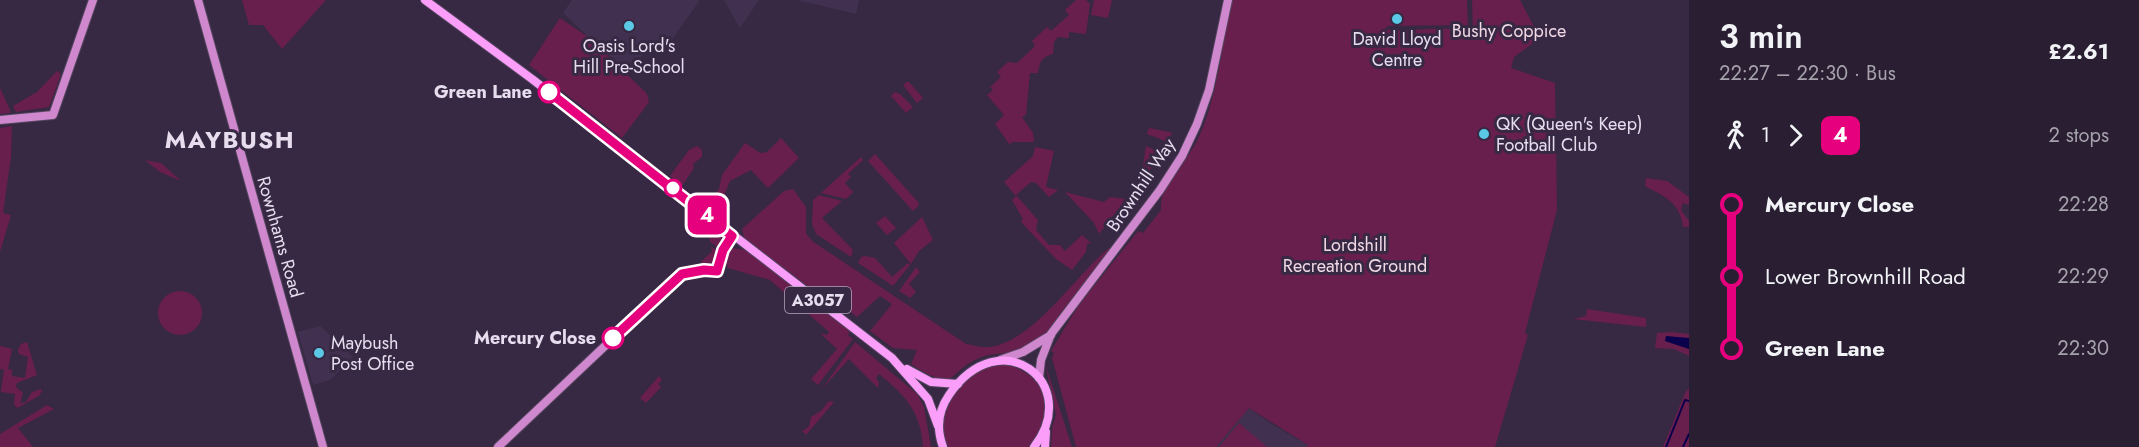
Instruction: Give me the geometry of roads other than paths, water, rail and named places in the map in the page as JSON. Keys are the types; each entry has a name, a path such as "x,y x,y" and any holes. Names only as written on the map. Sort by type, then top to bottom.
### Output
{"main road":[{"name":"A3057","path":"425,0 532,78 901,366 931,382 958,384"},
{"path":"943,447 938,426 943,406 971,369 996,361 1022,364 1039,378 1048,398 1050,411 1045,447"},
{"name":"A3057","path":"901,366 928,399 938,426"},
{"path":"1034,447 1047,429"}],"street":[{"path":"0,120 53,115 93,0"},
{"name":"Rownhams Road","path":"198,0 322,447"},
{"name":"Brownhill Way","path":"1039,378 1041,360 1051,334 1160,190 1182,156 1209,90 1227,0"},
{"path":"498,447 677,278 692,271 717,271 723,250 732,236"},
{"name":"Brownhill Way","path":"996,361 1023,352 1051,334"}],"waterway":[{"path":"1666,447 1685,400 1689,401"},
{"path":"1683,447 1689,434"}],"place":[{"name":"David Lloyd Centre","path":"1397,19"},
{"name":"Oasis Lord's Hill Pre-School","path":"629,26"},
{"name":"Green Lane","path":"549,92"},
{"name":"QK (Queen's Keep) Football Club","path":"1484,134"},
{"name":"Mercury Close","path":"613,338"},
{"name":"Maybush Post Office","path":"319,353"}],"district":[{"name":"MAYBUSH","path":"230,139"}],"park label":[{"name":"Bushy Coppice","path":"1509,31"},
{"name":"Lordshill Recreation Ground","path":"1355,255"}]}
